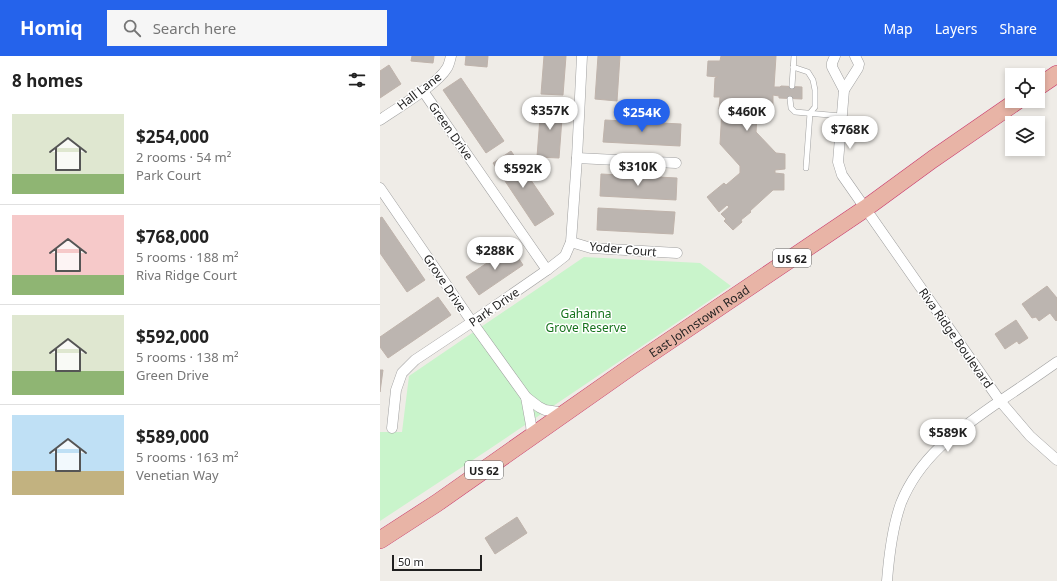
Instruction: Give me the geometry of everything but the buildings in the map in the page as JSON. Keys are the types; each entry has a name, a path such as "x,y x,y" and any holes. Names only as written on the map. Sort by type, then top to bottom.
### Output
{"highway":[{"path":"1045,82 1057,74"},
{"name":"East Johnstown Road","path":"380,540 437,503 638,362 866,208 1007,108"}],"street":[{"name":"Hall Lane","path":"380,120 441,76 448,68 451,56"},
{"name":"Park Drive","path":"392,428 396,390 402,373 415,360 547,270 565,256 570,242 577,158 582,56"},
{"path":"835,56 832,63 832,68 844,90 858,68 858,59 856,56"},
{"name":"Riva Ridge Boulevard","path":"844,90 838,162 842,175 1000,401 1030,436 1057,460"},
{"name":"Green Drive","path":"422,91 547,270"},
{"path":"577,158 676,163"},
{"name":"Grove Drive","path":"382,194 526,397 545,410 566,413"},
{"name":"Yoder Court","path":"570,242 591,248 677,253"},
{"path":"887,581 892,536 901,503 917,473 934,451 959,429 1057,362"},
{"name":"Grove Drive","path":"526,397 532,436"}],"lane":[{"path":"792,86 794,56"},
{"path":"793,67 808,72 813,80 816,90 815,107 810,113 806,168"},
{"path":"790,99 791,108 795,112 841,116"}],"green space":[{"name":"Gahanna Grove Reserve","path":"584,257 700,263 731,286 380,521 380,432 402,432 409,376"}]}
